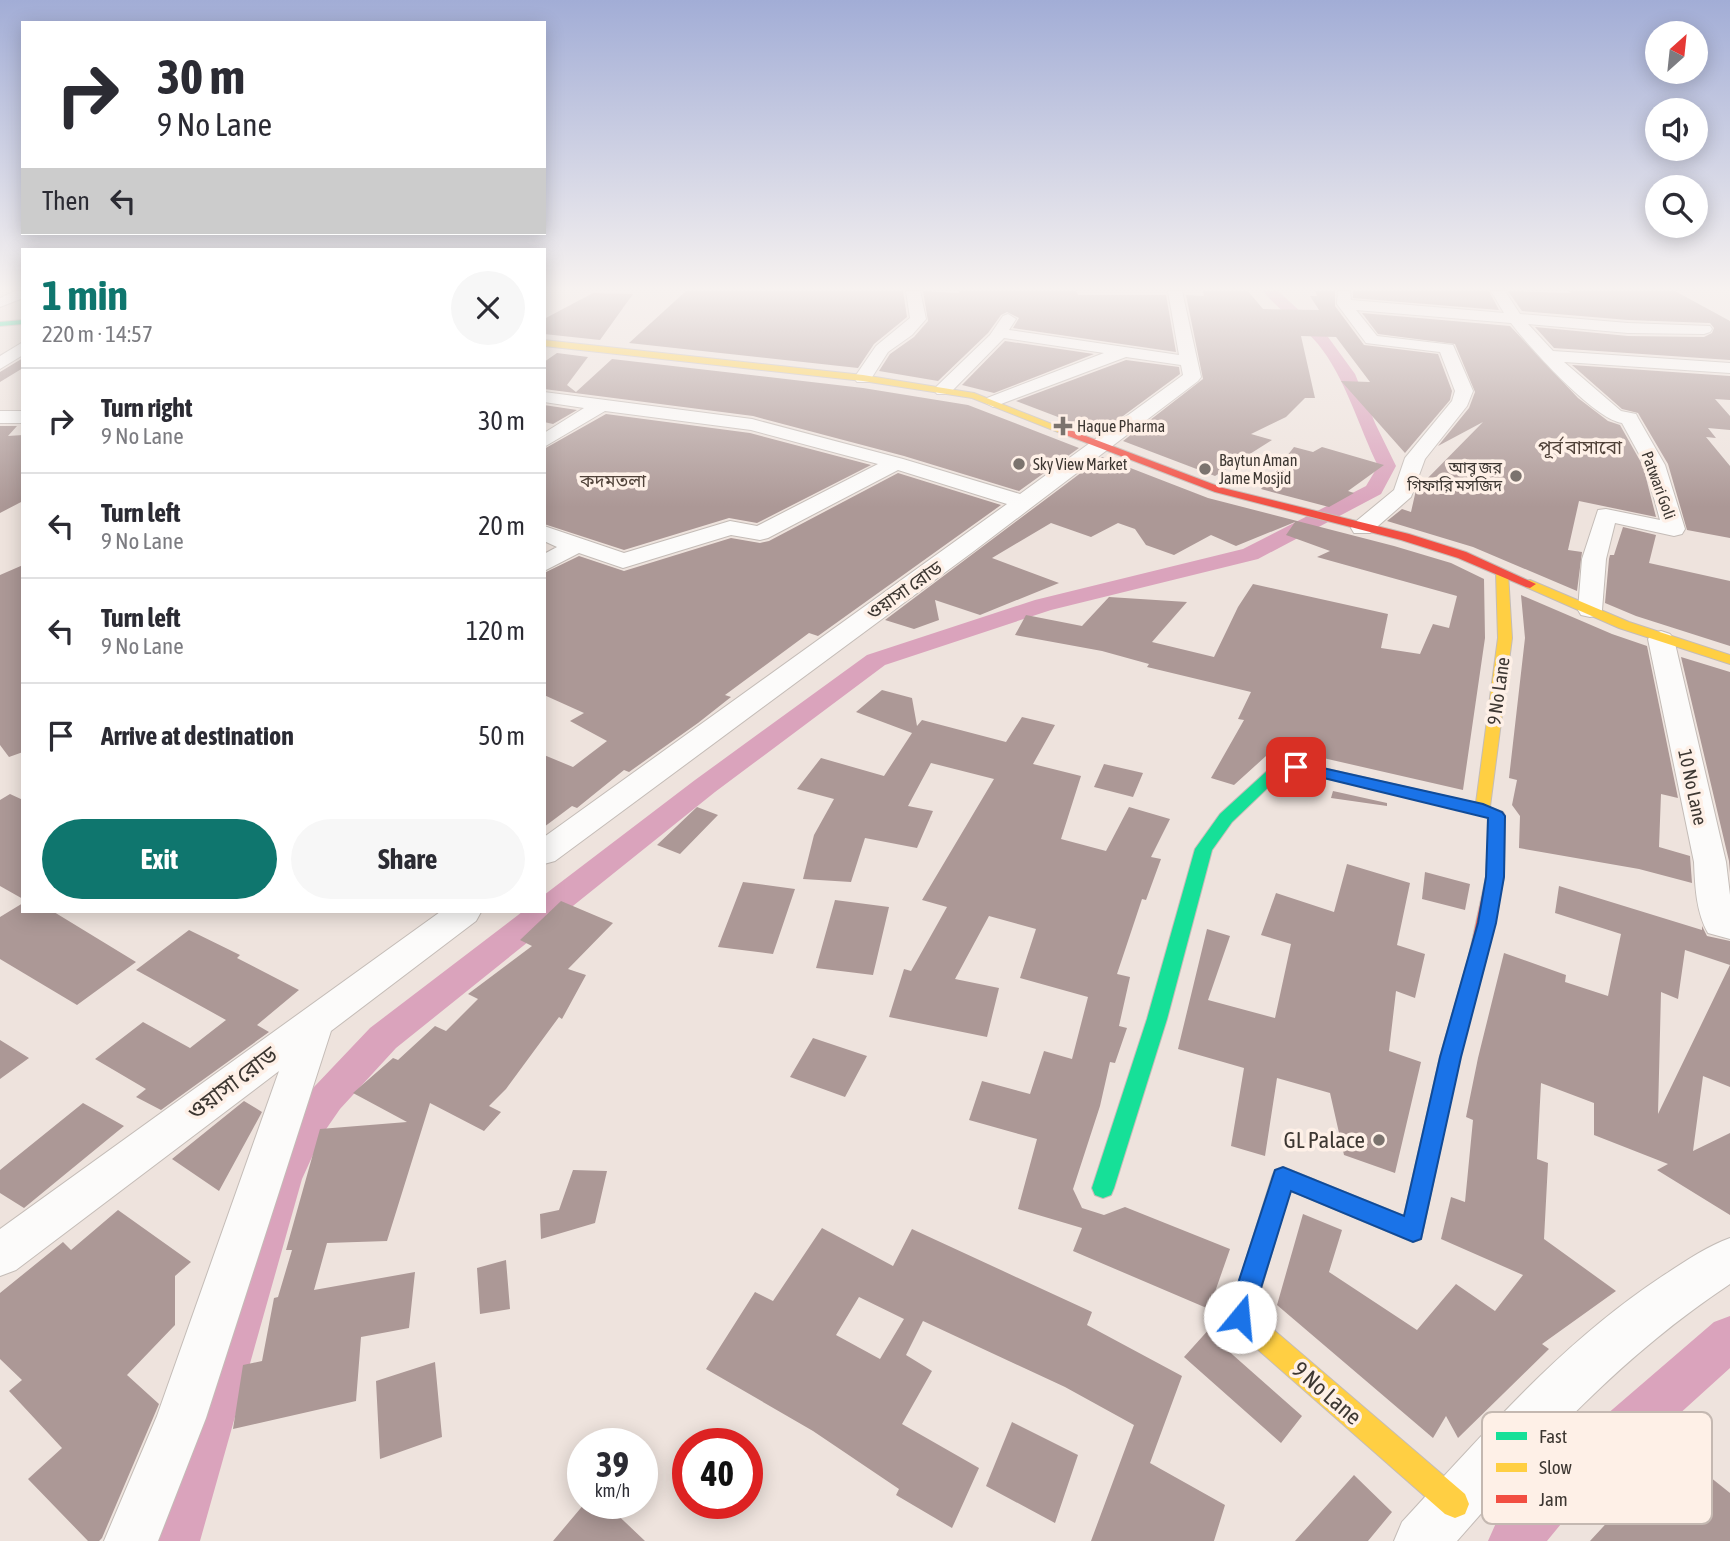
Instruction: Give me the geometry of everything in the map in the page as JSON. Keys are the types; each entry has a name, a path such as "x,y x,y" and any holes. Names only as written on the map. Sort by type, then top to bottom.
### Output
{"street":[{"path":"722,363 863,378 943,390 993,402 1193,481 1427,543 1661,639 1730,660"},
{"path":"863,378 873,363"},
{"path":"943,390 969,363"},
{"path":"993,402 1095,363"},
{"name":"ওয়াসা রোড","path":"546,852 1192,377 1189,363"},
{"path":"1363,528 1404,493 1415,458 1461,402 1464,391 1453,363"},
{"name":"Patwari Goli","path":"1557,363 1615,416 1629,418 1655,465 1675,529 1605,515 1594,559 1590,610"},
{"path":"1646,363 1730,369"},
{"path":"546,397 752,425 896,463 1024,502"},
{"path":"546,440 603,404"},
{"path":"0,417 21,417"},
{"path":"546,534 623,561 730,528 760,533 896,463"},
{"path":"546,563 575,546"},
{"name":"9 No Lane","path":"1455,1504 1240,1317 1283,1177 1413,1231 1450,1057 1487,923 1495,877 1496,816 1483,810 1505,638 1502,573"},
{"name":"10 No Lane","path":"1661,639 1710,862 1717,913 1720,924 1730,927"},
{"path":"1103,1188 1157,1019 1204,849 1212,834 1229,815 1273,774 1281,769 1296,767 1483,810"},
{"name":"ওয়াসা রোড","path":"0,1255 463,913"},
{"path":"131,1541 181,1418 315,1021"},
{"path":"1541,1412 1602,1351 1671,1296 1730,1259"},
{"path":"1421,1541 1482,1473"}],"building":[{"path":"15,363 21,363 21,369 0,382 0,372"},
{"path":"546,363 584,363 567,385 576,392 608,363 646,363 863,388 968,405 1079,448 1019,491 904,456 753,416 546,389"},
{"path":"811,363 861,363 858,368"},
{"path":"884,363 957,363 938,381 879,371"},
{"path":"984,363 1071,363 994,393 962,385"},
{"path":"1118,363 1179,367 1180,374 1100,433 1016,401"},
{"path":"1200,363 1307,363 1315,398 1305,398 1286,417 1251,434 1272,440 1215,476 1123,441 1203,379"},
{"path":"1356,363 1441,363 1452,391 1450,400 1405,453 1341,381 1370,382"},
{"path":"1463,363 1545,363 1578,398 1608,421 1620,425 1643,466 1656,517 1579,501 1568,550 1582,552 1577,591 1473,547 1387,521 1402,509 1411,512 1416,490 1483,422 1438,446 1469,408 1475,392"},
{"path":"1572,365 1730,376 1730,400 1715,399 1730,416 1730,430 1708,428 1716,438 1706,437 1730,466 1730,538 1687,530 1668,464 1638,413 1622,409"},
{"path":"546,405 577,410 553,424 546,422"},
{"path":"606,414 750,433 871,465 757,523 729,518 624,550 546,525 546,448"},
{"path":"0,426 17,426 8,436 21,435 21,502 0,513"},
{"path":"1294,447 1313,452 1322,447 1384,465 1348,491 1354,493 1329,507 1261,489"},
{"path":"1102,457 1208,498 1394,546 1451,563 1484,579 1485,638 1463,790 1297,752 1266,756 1234,785 1211,778 1244,720 1238,719 1251,692 1147,667 1149,664 1102,651 1015,635 1026,615 1082,626 1109,597 1187,602 1152,642 1214,657 1238,607 1253,584 1388,614 1381,648 1420,654 1433,624 1449,628 1457,596 1317,557 1330,551 1286,535 1295,522 1236,546 1211,535 1174,555 1146,545 1135,529 1118,523 1091,537 1051,523 992,558 1059,583 980,615 935,600 939,620 914,629 885,620"},
{"path":"898,473 1001,505 818,636 809,633 725,695 731,697 698,723 629,772 624,770 577,808 572,806 546,826 546,756 573,767 607,741 570,721 584,713 546,696 546,572 579,556 624,571 731,538 760,543 769,541"},
{"path":"1623,527 1656,535 1649,563 1730,581 1730,646 1636,616 1605,603 1609,559 1610,555 1614,555"},
{"path":"21,566 21,753 9,757 0,745 0,575"},
{"path":"1521,595 1647,646 1678,798 1661,794 1659,847 1690,856 1692,883 1639,869 1519,848 1520,816 1512,805 1517,780 1509,778 1525,638"},
{"path":"1681,657 1730,672 1730,873 1729,861"},
{"path":"882,690 912,698 917,726 922,720 1006,742 1022,717 1055,725 1033,764 1081,776 1061,839 1106,851 1129,807 1170,819 1151,857 1161,859 1146,900 1142,899 1117,974 1130,977 1119,1026 1127,1028 1115,1063 1110,1062 1100,1106 1073,1189 1082,1208 1104,1215 1125,1207 1230,1249 1209,1309 1073,1251 1082,1228 1018,1209 1037,1139 969,1120 982,1081 1030,1094 1044,1051 1072,1059 1088,997 1020,978 1036,929 989,916 955,979 999,988 987,1037 889,1017 904,969 911,971 947,907 922,900 994,779 931,763 908,806 933,811 917,848 865,838 851,882 803,879 814,835 834,799 797,789 821,758 884,776 912,733 856,712"},
{"path":"1104,764 1143,773 1133,797 1094,787"},
{"path":"1333,791 1387,803 1387,806 1331,798"},
{"path":"10,794 21,799 21,898 0,886 0,800"},
{"path":"697,807 718,815 680,854 657,845"},
{"path":"1347,864 1410,883 1397,945 1425,954 1415,998 1396,991 1389,1051 1421,1062 1395,1173 1344,1155 1330,1093 1277,1078 1265,1156 1231,1146 1244,1068 1178,1049 1207,929 1230,936 1208,1000 1275,1018 1291,944 1261,935 1276,893 1334,912"},
{"path":"1425,872 1470,884 1465,910 1422,899"},
{"path":"743,882 795,889 773,954 718,947"},
{"path":"1559,886 1702,930 1702,926 1707,936 1730,941 1730,965 1730,1087 1703,1076 1693,1151 1730,1133 1730,1215 1657,1170 1668,1164 1594,1135 1594,1103 1541,1083 1537,1159 1548,1163 1544,1239 1616,1291 1542,1344 1549,1349 1458,1438 1446,1416 1433,1438 1277,1305 1303,1214 1342,1230 1329,1272 1417,1330 1456,1284 1495,1311 1523,1275 1441,1239 1451,1197 1465,1202 1473,1120 1466,1117 1504,953 1566,975 1565,982 1608,996 1621,934 1555,913","holes":["1685,950 1730,965 1658,1114 1661,992 1678,999"]},
{"path":"835,900 889,907 873,975 816,968"},
{"path":"561,901 613,923 568,969 586,975 562,1019 559,1017 506,1089 489,1106 501,1112 484,1131 430,1103 387,1241 327,1243 314,1290 415,1272 409,1328 361,1337 356,1401 233,1429 243,1365 262,1361 274,1298 278,1297 292,1250 286,1250 320,1129 407,1122 353,1093 393,1058 398,1060 435,1026 446,1031 478,999 468,994 532,946 520,940"},
{"path":"21,904 21,913 56,913 136,962 77,1005 0,959 0,917"},
{"path":"189,930 240,955 237,958 299,990 257,1025 269,1032 161,1110 136,1097 146,1089 95,1059 143,1022 190,1048 226,1020 136,970"},
{"path":"813,1038 867,1056 845,1097 790,1077"},
{"path":"0,1040 29,1058 0,1079"},
{"path":"244,1101 262,1112 219,1191 172,1159"},
{"path":"83,1103 124,1126 24,1208 0,1193 0,1170"},
{"path":"573,1170 607,1171 595,1223 541,1239 540,1214 559,1210"},
{"path":"118,1210 191,1262 175,1276 175,1325 127,1375 159,1404 102,1538 99,1541 88,1541 28,1479 62,1448 9,1391 22,1380 0,1359 0,1293 63,1242 71,1250"},
{"path":"822,1228 893,1266 912,1229 1092,1312 1087,1325 1182,1376 1150,1463 1225,1505 1214,1541 1091,1541 1134,1425 1065,1387 923,1321 906,1355 932,1371 902,1424 979,1468 952,1528 896,1495 899,1489 813,1431 706,1369 755,1292 773,1301","holes":["859,1297 904,1319 880,1359 836,1335"]},
{"path":"506,1260 510,1309 480,1314 477,1268"},
{"path":"1211,1327 1216,1340 1302,1416 1281,1443 1184,1357"},
{"path":"435,1362 442,1437 380,1459 376,1381"},
{"path":"1012,1422 1078,1455 1055,1523 986,1486"},
{"path":"1354,1475 1392,1512 1368,1541 1295,1541"},
{"path":"1712,1479 1730,1493 1730,1541 1590,1541 1606,1524 1712,1524"},
{"path":"572,1519 622,1519 645,1541 553,1541"}],"waterway":[{"path":"546,910 705,786 876,660 1043,605 1250,554 1374,490 1387,466 1366,423 1347,374 1339,363"},
{"path":"174,1541 282,1179 307,1125 327,1098 383,1038 543,913"},
{"path":"1646,1412 1730,1338"},
{"path":"1514,1541 1528,1524"}],"traffic: fast":[{"path":"1103,1188 1157,1019 1204,849 1226,818 1273,774 1288,768 1314,771"},
{"path":"1307,1187 1413,1231 1450,1057 1478,956"}],"traffic: slow":[{"path":"725,363 863,378 974,396 1062,430"},
{"path":"1314,771 1483,810 1505,638 1502,573"},
{"path":"1530,584 1624,625 1730,660"},
{"path":"1307,1187 1283,1177 1240,1317 1455,1504"}],"traffic: jam":[{"path":"1062,430 1219,490 1405,537 1462,555 1530,584"},
{"path":"1478,956 1495,877 1497,816 1483,810"}],"place":[{"name":"Haque Pharma","path":"1063,426"},
{"name":"Sky View Market","path":"1019,464"},
{"name":"Baytun Aman Jame Mosjid","path":"1205,469"},
{"name":"আবু জর গিফারি মসজিদ","path":"1516,476"},
{"name":"GL Palace","path":"1379,1140"}],"district":[{"name":"পূর্ব বাসাবো","path":"1580,447"},
{"name":"কদমতলা","path":"613,481"}],"route":[{"path":"1240,1317 1283,1177 1413,1231 1450,1057 1487,923 1495,877 1496,816 1483,810 1296,767"}]}
